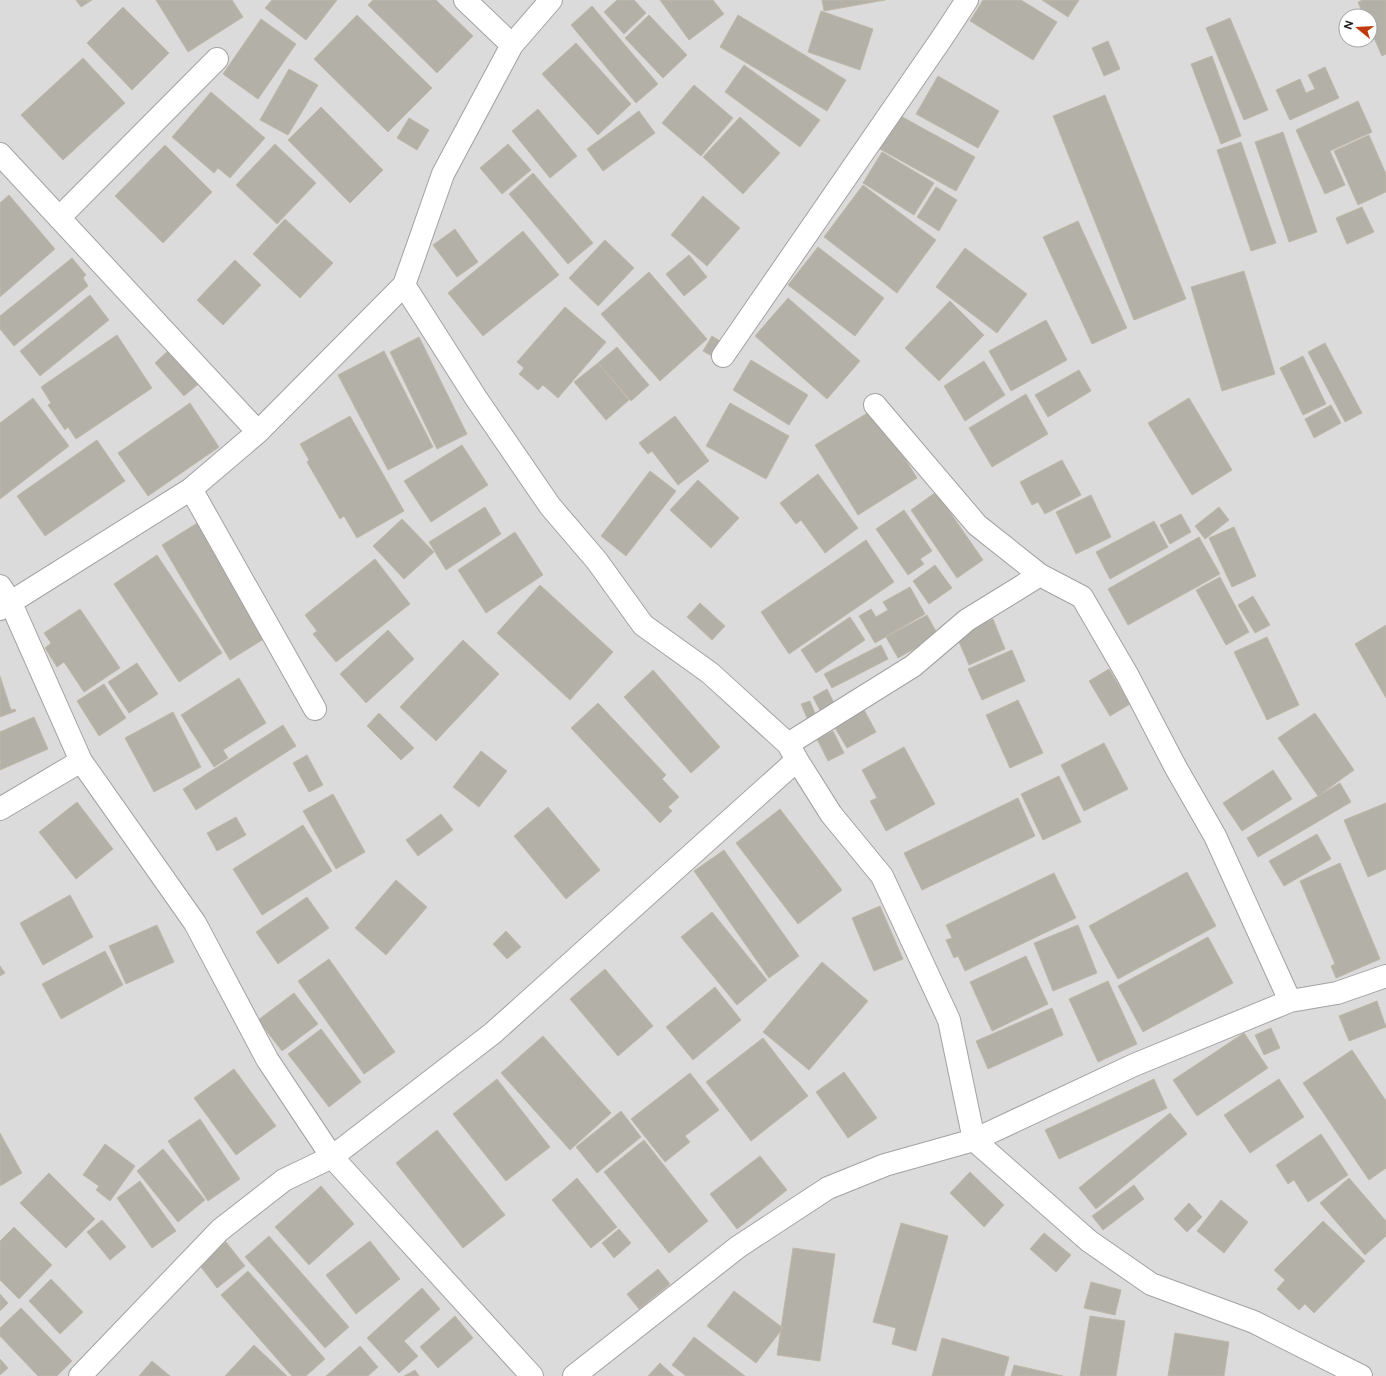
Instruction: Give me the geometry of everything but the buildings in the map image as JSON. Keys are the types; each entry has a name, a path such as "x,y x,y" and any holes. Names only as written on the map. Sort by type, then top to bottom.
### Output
{"street":[{"path":"465,0 512,45"},
{"path":"532,1376 332,1157 267,1059 194,923 81,761 3,599 191,489 258,432 404,285 443,174 512,45 551,0"},
{"path":"723,356 967,0"},
{"path":"59,218 217,59"},
{"path":"0,154 258,432"},
{"path":"404,285 476,398 550,506 597,561 642,625 710,673 792,752 831,814 882,876 949,1020 974,1140 1089,1241 1151,1284 1254,1322 1361,1376"},
{"path":"875,405 977,525 1040,575 1082,597 1128,676 1176,768 1215,836 1290,1001"},
{"path":"191,489 315,708"},
{"path":"80,1376 220,1230 284,1180 332,1157 493,1033 792,752 913,666 967,620 1040,575"},
{"path":"0,809 81,761"},
{"path":"574,1376 738,1246 828,1188 885,1165 974,1140 1134,1065 1290,1001 1337,993 1386,976"}],"shaded area":[{"path":"0,0 1386,0 1386,1376 0,1376"}]}
